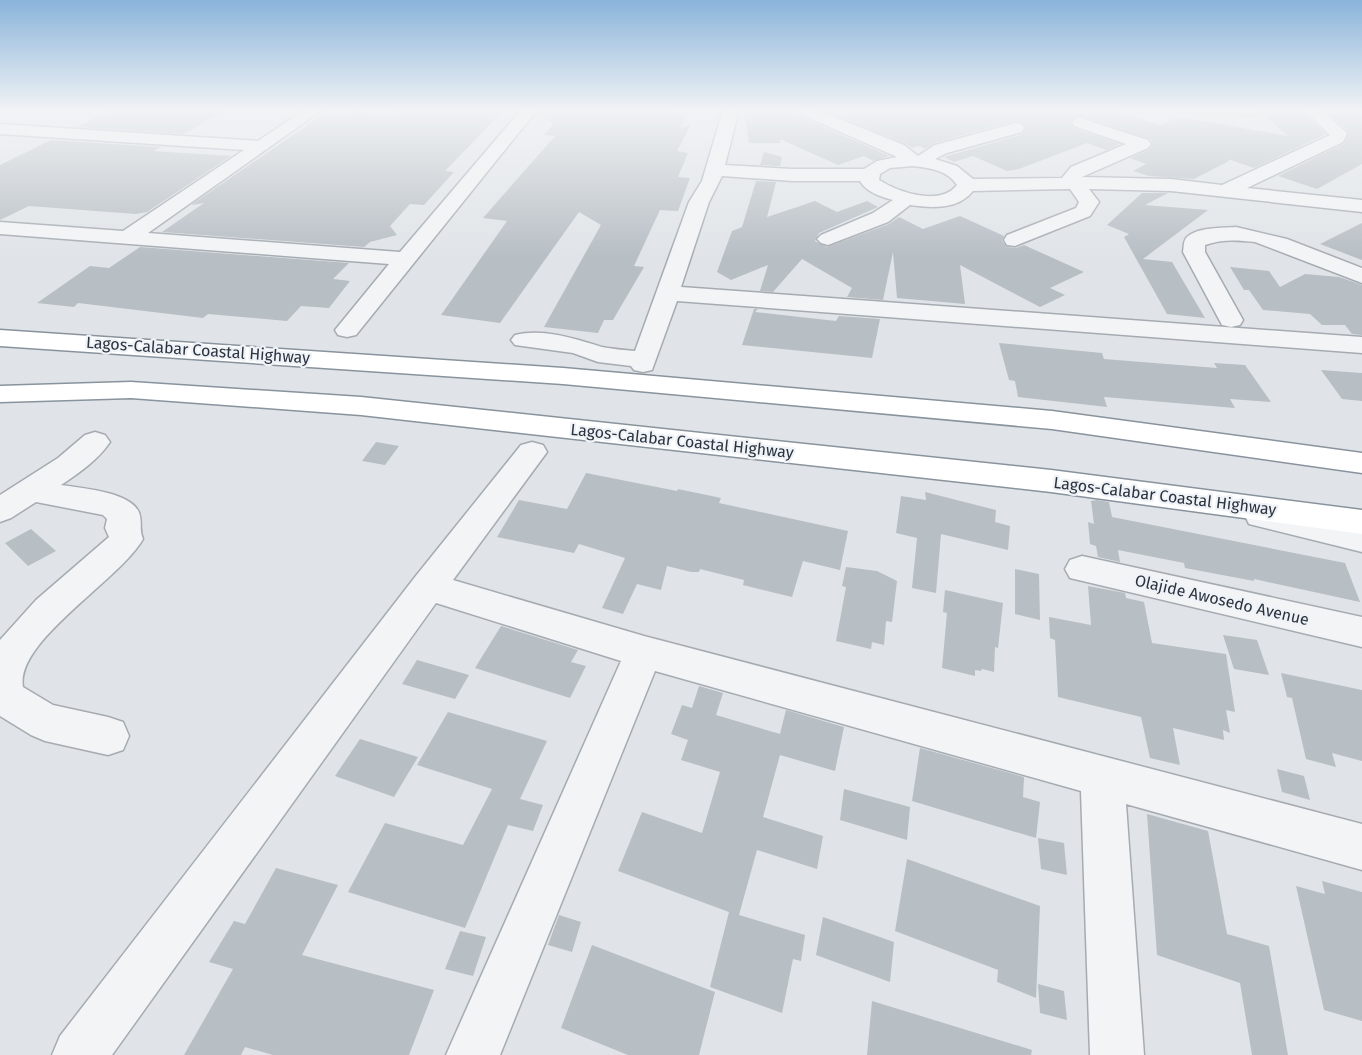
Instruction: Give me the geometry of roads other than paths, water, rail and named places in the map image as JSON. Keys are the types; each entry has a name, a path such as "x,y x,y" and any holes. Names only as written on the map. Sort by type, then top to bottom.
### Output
{"highway":[{"name":"Lagos-Calabar Coastal Highway","path":"0,338 563,376 1052,420 1362,463"},
{"name":"Lagos-Calabar Coastal Highway","path":"0,394 131,390 361,406 1051,481 1362,522"}],"street":[{"path":"127,238 242,159"},
{"path":"347,330 488,159"},
{"path":"524,340 578,346 598,354 643,362 699,202 711,181 717,159"},
{"path":"913,159 917,162"},
{"path":"917,162 921,159"},
{"path":"1015,240 1083,212 1089,202 1071,178 1078,171 1106,159"},
{"path":"1227,190 1292,159"},
{"path":"917,162 957,172 964,178 967,185 964,192 956,197 939,200 904,199 878,189 870,182 869,175 873,169 882,165 917,162"},
{"path":"714,170 803,175 869,175"},
{"path":"967,185 1133,183 1227,190 1362,206"},
{"path":"828,239 887,214 904,199"},
{"path":"0,228 406,259"},
{"path":"1231,320 1194,252 1195,241 1202,237 1230,234 1266,238 1362,276"},
{"path":"666,293 1362,345"},
{"path":"0,510 33,490 95,442"},
{"path":"79,1055 428,587 532,452"},
{"path":"33,490 113,506 124,516 122,528 126,539 116,552 21,639 9,657 2,677 4,697 45,722 108,736"},
{"path":"1201,501 1362,540"},
{"name":"Olajide Awosedo Avenue","path":"1082,569 1362,632"},
{"path":"428,587 644,652 1362,847"},
{"path":"473,1055 644,652"},
{"path":"1102,777 1117,1055"}]}
